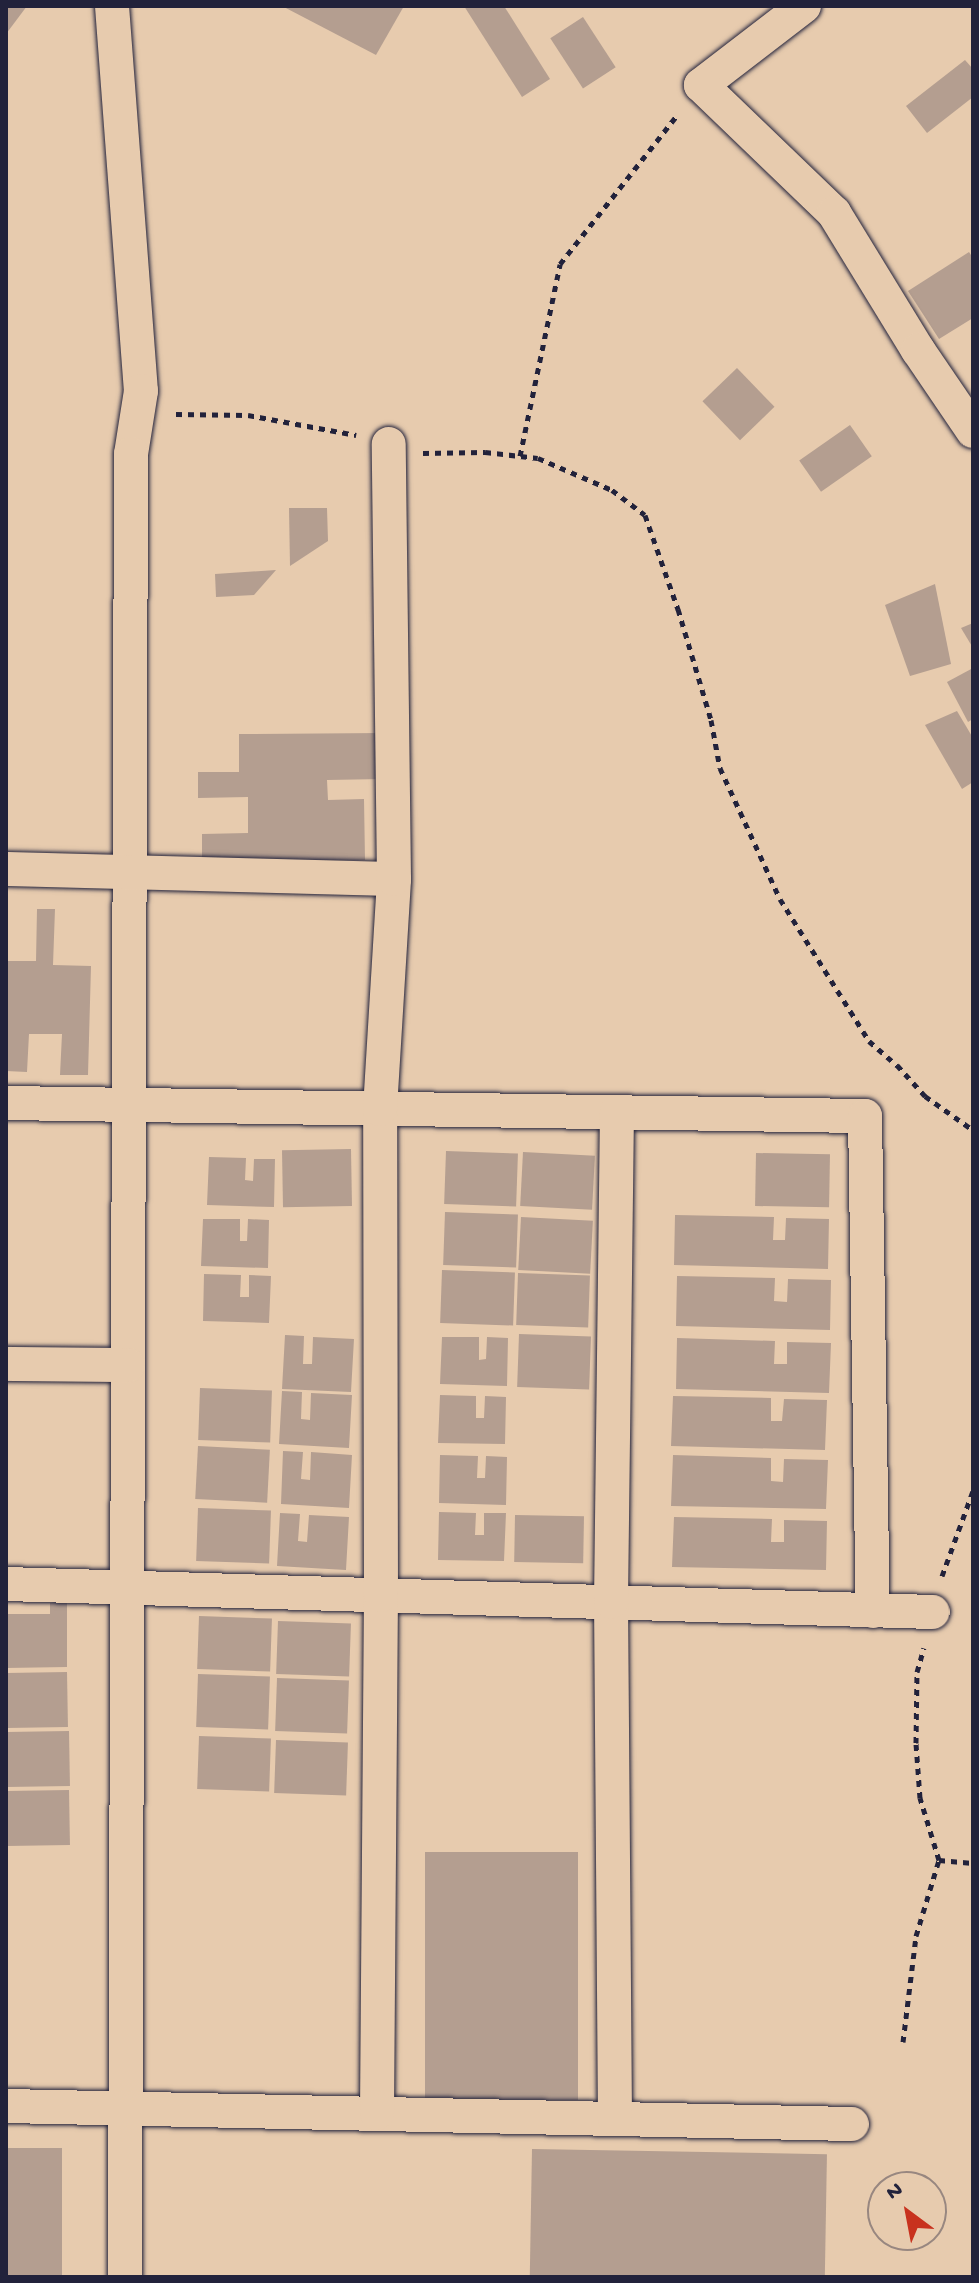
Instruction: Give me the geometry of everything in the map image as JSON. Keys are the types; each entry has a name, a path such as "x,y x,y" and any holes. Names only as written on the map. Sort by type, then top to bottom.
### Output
{"street":[{"path":"112,6 141,391 131,454 125,2277"},
{"path":"804,6 701,85 834,213 918,350 973,431"},
{"path":"377,2113 381,1595 380,1109 394,879 389,444"},
{"path":"6,869 394,879"},
{"path":"6,1103 865,1116 873,1611"},
{"path":"615,2119 611,1602 617,1112"},
{"path":"6,1364 128,1365"},
{"path":"6,1584 933,1612"},
{"path":"6,2106 852,2124"}],"path":[{"path":"520,456 560,264 701,85"},
{"path":"141,391 176,415 248,415 389,444 418,453 485,452 538,458 612,490 645,515 678,609 711,720 720,768 780,899 869,1041 897,1065 925,1096 973,1130"},
{"path":"903,2042 916,1936 939,1860 920,1798 916,1743 917,1672 944,1569 973,1491"},
{"path":"939,1860 973,1863"}],"building":[{"path":"6,6 27,6 6,34"},
{"path":"282,6 404,6 376,55"},
{"path":"464,6 504,6 550,79 522,97"},
{"path":"583,17 616,67 583,89 550,38"},
{"path":"965,60 973,69 973,97 927,133 906,106"},
{"path":"969,252 973,258 973,318 939,339 908,291"},
{"path":"737,368 775,407 740,440 702,401"},
{"path":"850,425 872,456 821,492 799,461"},
{"path":"289,508 327,508 328,541 290,566"},
{"path":"276,570 254,595 216,597 215,574"},
{"path":"935,584 951,664 910,676 885,605"},
{"path":"973,623 973,648 961,628"},
{"path":"973,668 973,719 968,722 947,682"},
{"path":"957,711 973,738 973,782 962,789 925,725"},
{"path":"383,733 383,779 327,780 328,800 364,799 365,860 202,862 202,834 248,833 248,797 198,798 198,772 239,772 239,734"},
{"path":"37,909 55,909 53,965 91,966 88,1075 60,1075 62,1034 29,1034 27,1072 6,1071 6,961 36,961"},
{"path":"351,1149 352,1206 283,1207 282,1150"},
{"path":"446,1151 518,1154 516,1206 444,1204"},
{"path":"523,1152 595,1156 592,1210 520,1206"},
{"path":"756,1153 830,1154 829,1207 755,1206"},
{"path":"209,1157 246,1158 245,1180 253,1181 254,1159 275,1159 274,1207 207,1205"},
{"path":"445,1212 518,1215 516,1268 443,1265"},
{"path":"675,1215 774,1217 773,1240 785,1240 786,1218 829,1219 828,1269 674,1265"},
{"path":"521,1217 593,1221 590,1274 518,1270"},
{"path":"203,1219 240,1219 240,1241 247,1241 248,1219 269,1220 268,1268 201,1266"},
{"path":"442,1270 515,1273 513,1326 440,1323"},
{"path":"518,1273 590,1276 588,1327 516,1325"},
{"path":"204,1274 241,1275 240,1297 249,1297 249,1275 271,1276 269,1323 203,1321"},
{"path":"677,1276 775,1278 774,1301 787,1302 788,1279 831,1280 830,1330 676,1326"},
{"path":"519,1334 591,1337 589,1389 517,1387"},
{"path":"285,1335 304,1336 303,1364 312,1364 313,1337 354,1339 351,1392 282,1389"},
{"path":"442,1337 479,1337 479,1360 486,1359 487,1337 508,1338 507,1386 440,1384"},
{"path":"677,1338 775,1341 774,1364 787,1364 787,1342 831,1343 829,1393 676,1389"},
{"path":"200,1388 272,1391 270,1442 198,1440"},
{"path":"282,1391 302,1392 301,1419 310,1420 311,1393 352,1395 349,1448 279,1444"},
{"path":"440,1395 476,1396 476,1418 484,1418 485,1396 506,1397 505,1444 438,1443"},
{"path":"673,1396 771,1398 771,1421 782,1421 784,1399 827,1400 825,1450 671,1446"},
{"path":"198,1446 270,1450 267,1503 195,1499"},
{"path":"283,1451 303,1452 301,1479 310,1480 311,1452 352,1455 349,1508 281,1504"},
{"path":"440,1455 478,1456 477,1478 485,1478 486,1456 507,1457 506,1505 439,1503"},
{"path":"673,1455 771,1458 771,1481 783,1482 784,1459 828,1460 826,1509 671,1506"},
{"path":"198,1508 271,1511 269,1564 196,1561"},
{"path":"439,1512 476,1513 475,1535 484,1535 484,1513 506,1513 504,1561 438,1560"},
{"path":"280,1513 300,1514 298,1541 307,1542 309,1515 349,1517 346,1570 277,1566"},
{"path":"515,1515 584,1516 583,1563 514,1562"},
{"path":"674,1517 772,1519 771,1542 784,1542 784,1520 827,1521 826,1570 672,1567"},
{"path":"67,1602 67,1667 6,1668 6,1614 50,1614 50,1603"},
{"path":"199,1616 272,1619 270,1672 197,1669"},
{"path":"278,1621 351,1624 349,1677 276,1674"},
{"path":"67,1672 68,1727 7,1728 6,1673"},
{"path":"198,1674 270,1677 268,1729 196,1727"},
{"path":"277,1678 349,1681 347,1733 275,1731"},
{"path":"69,1731 70,1786 7,1787 6,1732"},
{"path":"199,1736 271,1739 269,1791 197,1789"},
{"path":"276,1740 348,1743 346,1795 274,1793"},
{"path":"69,1790 70,1845 7,1846 6,1791"},
{"path":"425,1852 578,1852 578,2100 425,2100"},
{"path":"6,2148 62,2148 62,2277 6,2277"},
{"path":"532,2149 827,2154 825,2277 530,2277"}]}
